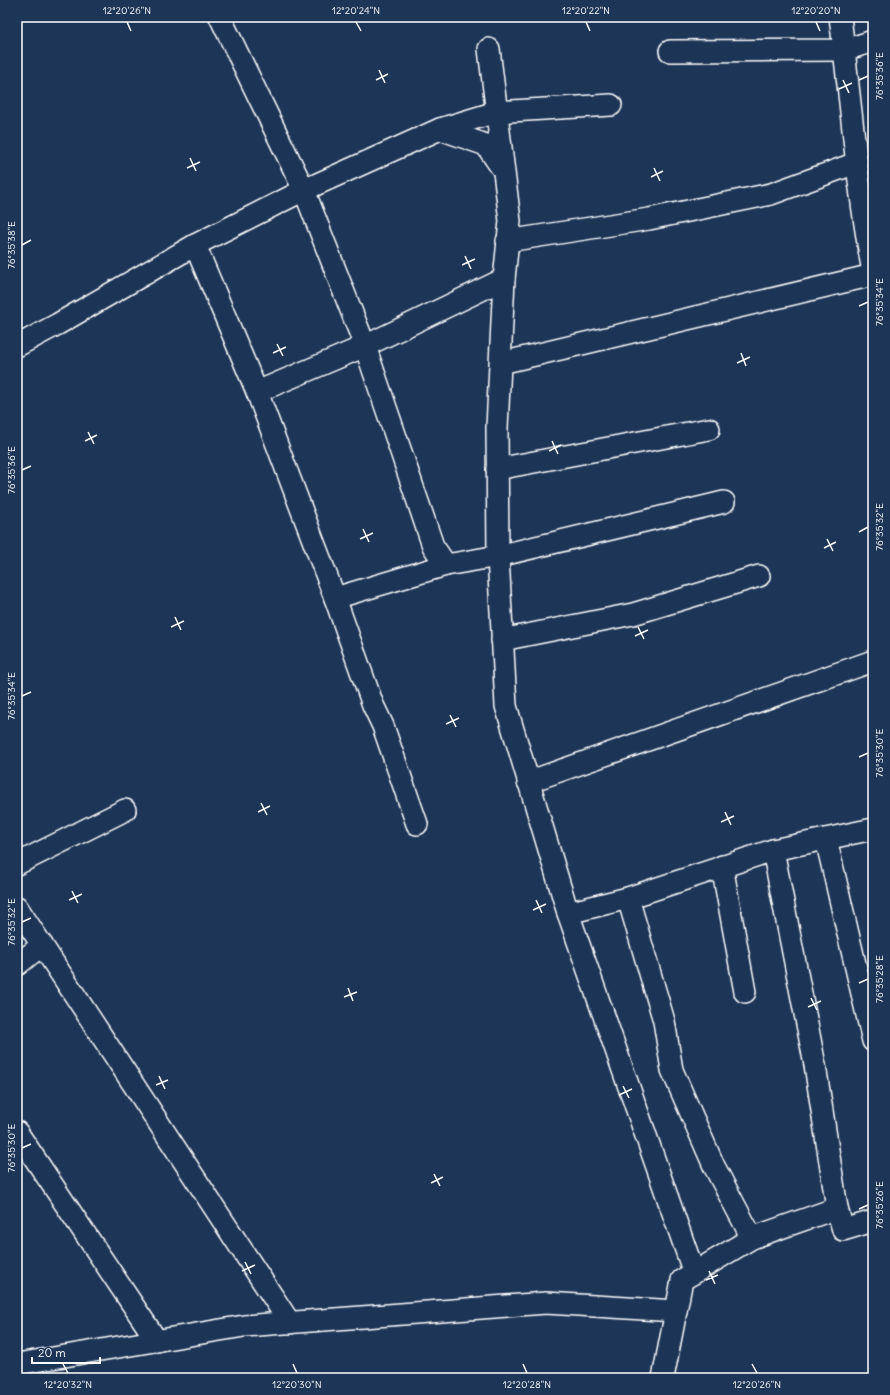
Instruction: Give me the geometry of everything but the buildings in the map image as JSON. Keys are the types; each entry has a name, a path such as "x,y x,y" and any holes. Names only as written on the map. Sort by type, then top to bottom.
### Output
{"street":[{"path":"220,17 304,190 365,346 433,546 446,565"},
{"path":"501,363 873,273 869,223 856,163 845,50 840,17"},
{"path":"670,51 845,50 873,41"},
{"path":"489,49 510,221 504,279 501,363 496,428 498,556 506,706 568,913 694,1273"},
{"path":"17,346 195,245 304,190 440,129 496,112 611,104"},
{"path":"440,129 486,145 504,171"},
{"path":"507,241 649,219 772,194 856,163"},
{"path":"195,245 257,392 335,598 373,705 383,726 417,824"},
{"path":"257,392 365,346 504,279"},
{"path":"497,469 709,429"},
{"path":"335,598 446,565 498,556 724,502"},
{"path":"502,640 633,614 759,576"},
{"path":"528,782 873,661"},
{"path":"17,864 125,810"},
{"path":"568,913 628,898 773,850 873,829"},
{"path":"826,839 873,1041"},
{"path":"773,850 815,1065 837,1208 843,1230 873,1221"},
{"path":"722,866 745,992"},
{"path":"628,898 664,1021 672,1070 714,1166 752,1238"},
{"path":"17,907 290,1323"},
{"path":"17,965 42,945"},
{"path":"17,1132 157,1341"},
{"path":"664,1378 682,1280 752,1238 837,1208"},
{"path":"20,1369 157,1341 244,1326 546,1303 676,1311"}]}
